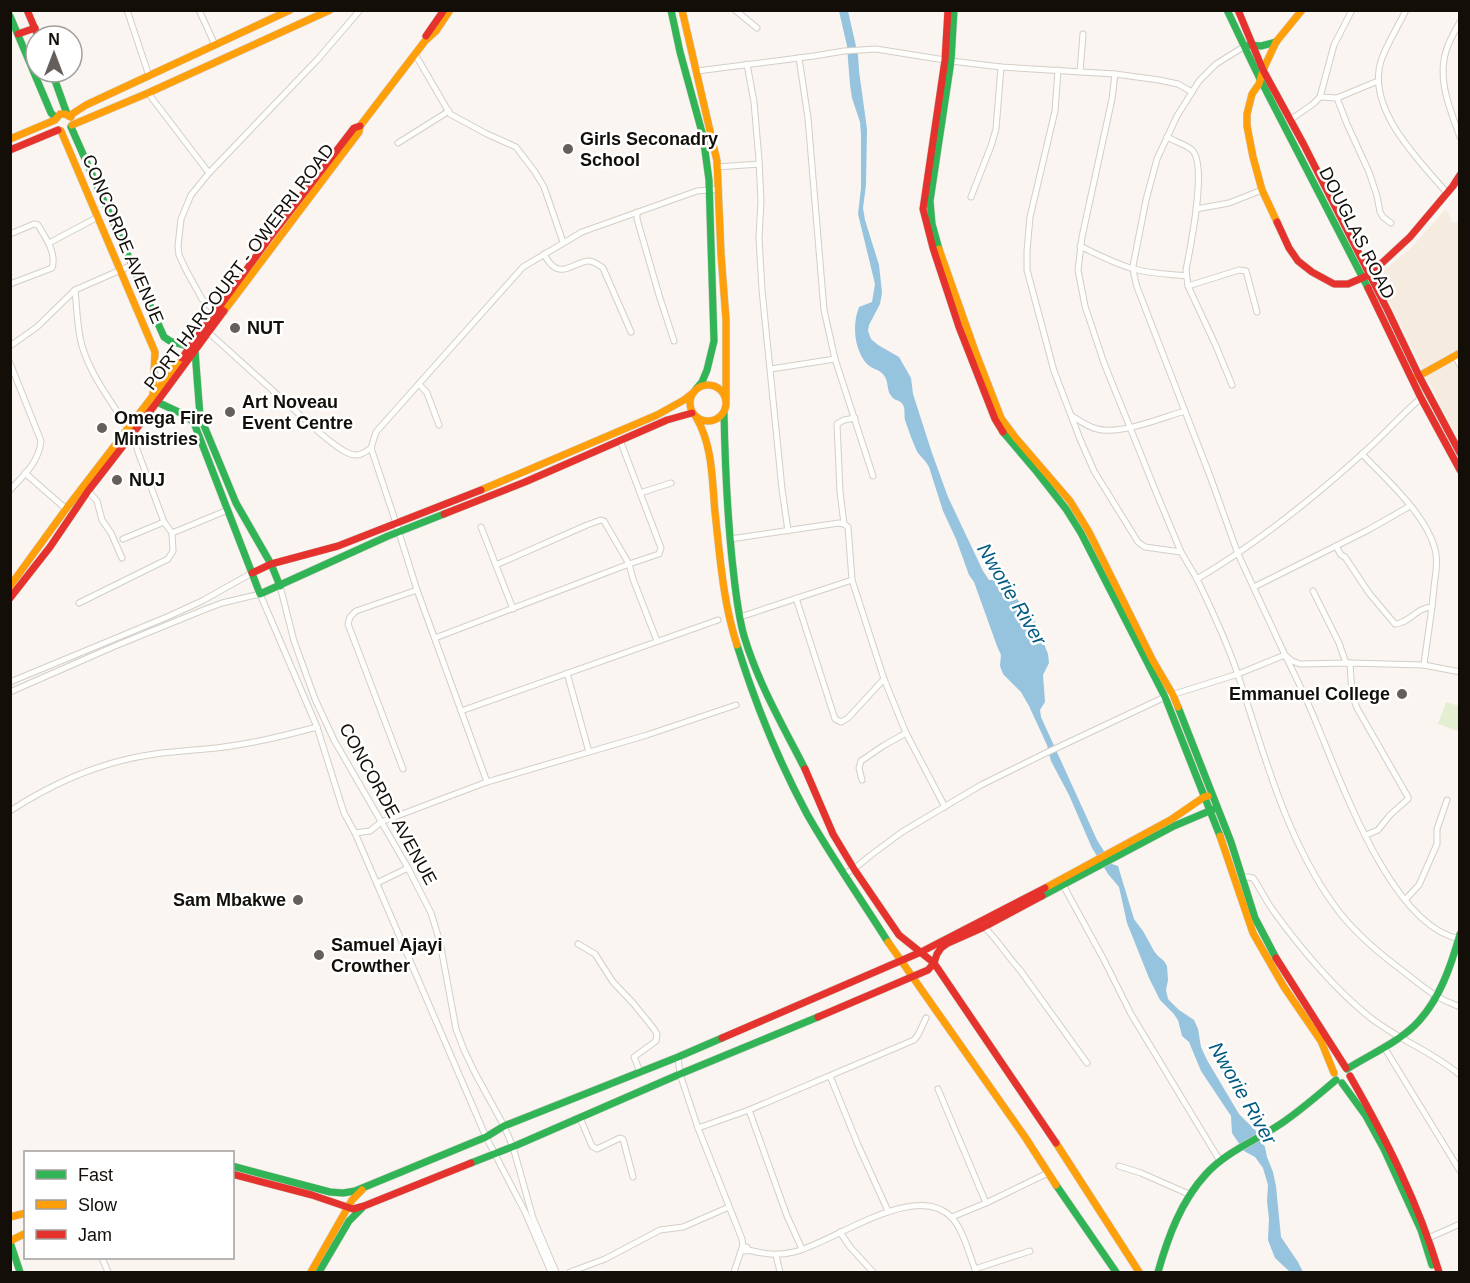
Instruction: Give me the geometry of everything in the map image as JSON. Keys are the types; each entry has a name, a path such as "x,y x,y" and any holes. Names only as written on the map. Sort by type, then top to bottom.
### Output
{"main road":[{"path":"27,10 32,24"},
{"path":"10,139 62,114 68,115 290,10"},
{"path":"10,150 60,130 67,131 72,126 330,10"},
{"path":"425,40 444,10"},
{"path":"425,40 436,31 450,10"},
{"path":"252,573 271,564 338,546 500,482 657,415 684,400 702,382 714,341 710,189 703,136 671,10"},
{"path":"682,10 717,167 726,328 727,403 724,413 724,470 736,595 744,635 758,676 802,761 833,834 854,869 899,935 934,963 1071,1165 1139,1272"},
{"path":"948,10 948,60 923,209 933,248 959,327 995,419 1004,434 1056,495 1081,533 1165,697 1208,796"},
{"path":"954,10 930,207 932,224 945,267 975,351 1001,418 1070,501 1089,532 1153,661 1173,695 1213,809 1231,842 1248,920 1259,945 1321,1041 1338,1079 1375,1132 1427,1239 1434,1272"},
{"name":"DOUGLAS ROAD","path":"1227,10 1249,45 1260,79 1366,276 1415,378 1420,398 1460,470"},
{"path":"1238,10 1249,45 1290,120 1366,276"},
{"path":"1302,10 1276,42 1259,84 1252,94 1247,114 1253,157 1262,190 1289,248 1298,261 1334,284 1348,284 1366,276 1410,237 1460,175"},
{"path":"10,16 55,119 55,126 60,130"},
{"path":"18,34 24,32"},
{"name":"PORT HARCOURT - OWERRI ROAD","path":"10,598 66,509 155,399 346,143 359,132 360,126 425,40"},
{"path":"1249,45 1261,46 1276,42"},
{"path":"56,84 72,126"},
{"name":"CONCORDE AVENUE","path":"72,126 164,337 192,349 200,416 236,503 271,564 280,586"},
{"name":"CONCORDE AVENUE","path":"60,130 155,354 155,399 185,415 194,423 260,594"},
{"name":"PORT HARCOURT - OWERRI ROAD","path":"192,349 208,332 218,314"},
{"path":"1457,355 1415,378 1460,453"},
{"path":"726,398 716,386 706,385 694,391 689,403 708,441 726,605 738,652 751,691 789,780 844,874 892,948 1116,1272"},
{"path":"694,415 700,420 711,422 724,413"},
{"path":"260,594 399,532 525,482 667,420 694,415"},
{"name":"PORT HARCOURT - OWERRI ROAD","path":"10,586 21,578 50,547 130,431"},
{"path":"1109,857 1208,796"},
{"path":"311,1272 356,1195 378,1181 921,952 1098,862 1213,809"},
{"path":"234,1175 312,1195 353,1209 364,1206 513,1147 928,970 941,948 1063,885 1098,862"},
{"path":"1239,879 1278,964 1348,1071 1389,1146 1439,1272"},
{"path":"1348,1071 1400,1037 1423,1017 1436,996 1459,937"},
{"path":"1158,1272 1165,1246 1175,1223 1191,1195 1207,1174 1220,1161 1284,1121 1338,1079 1340,1067 1348,1071"},
{"path":"1338,1079 1348,1080 1348,1071"},
{"path":"234,1167 330,1192 343,1194 367,1187"},
{"path":"319,1272 349,1221 364,1206"},
{"path":"20,1272 10,1242 24,1234"}],"street":[{"path":"127,10 149,76"},
{"path":"199,10 215,45"},
{"path":"218,314 202,299 179,255 181,219 191,195 209,173 318,59 360,10"},
{"path":"735,10 757,28"},
{"path":"1290,120 1320,97 1334,45 1352,10"},
{"path":"1406,10 1381,61 1378,81 1382,103 1389,119 1447,193"},
{"path":"1460,22 1447,48 1443,64 1446,100 1460,137"},
{"path":"1080,72 1083,34"},
{"path":"1249,45 1216,64 1199,81 1167,137 1157,159 1146,200 1133,269 1137,287 1238,554 1366,835 1383,869 1405,900 1432,928 1444,935 1459,937"},
{"path":"697,71 861,49 1001,66 1115,74 1168,81 1192,92"},
{"path":"415,54 450,114 516,147 544,188 563,242"},
{"path":"799,58 808,118 824,310 835,359 873,476"},
{"path":"747,64 754,102 759,164 761,270 788,531"},
{"path":"971,197 996,129 1001,66"},
{"path":"1058,70 1055,111 1030,218 1027,270 1054,371 1094,471 1138,542 1145,547 1181,552"},
{"path":"1115,74 1112,99 1080,246 1078,270 1084,306 1104,363 1181,552 1220,627 1288,822 1324,891 1346,920 1383,956 1436,996 1460,1007"},
{"path":"1320,97 1337,98 1378,81"},
{"path":"148,93 209,173"},
{"path":"1337,98 1369,172 1380,212 1383,218 1390,223"},
{"path":"398,143 448,111"},
{"path":"1167,137 1193,150 1198,161 1198,192 1186,276 1188,286 1232,385"},
{"path":"717,167 759,164"},
{"path":"487,782 417,590 371,448 376,432 523,267 582,232 697,191 719,189"},
{"path":"1196,209 1229,203 1262,190"},
{"path":"637,212 637,219 674,341"},
{"path":"49,243 98,217"},
{"path":"10,234 34,224 38,225 49,243 54,260 52,268 12,283"},
{"path":"1080,246 1133,269 1186,276"},
{"path":"544,254 557,268 570,267 587,261 603,268 631,332"},
{"path":"10,346 37,327 75,290 132,265"},
{"path":"1188,286 1239,270 1246,271 1257,312"},
{"path":"75,290 81,344 85,356 130,431 164,522 172,533 173,551 168,559 80,603"},
{"path":"208,332 338,447 357,455 371,448"},
{"path":"1457,355 1460,365"},
{"path":"771,369 835,359"},
{"path":"10,363 40,441 40,451 36,460 10,490"},
{"path":"419,384 427,393 439,425"},
{"path":"1197,579 1238,554 1286,519 1362,454 1420,398"},
{"path":"1072,416 1089,426 1110,432 1185,411"},
{"path":"844,524 837,424 855,418"},
{"path":"435,638 659,554 662,548 620,440"},
{"path":"1362,454 1410,506 1427,530 1436,553 1437,563 1424,665"},
{"path":"25,473 66,509"},
{"path":"640,493 671,483"},
{"path":"88,491 97,501 102,520 111,533 122,558"},
{"path":"1254,587 1368,530 1410,506"},
{"path":"172,533 228,510"},
{"path":"496,565 601,520 605,522 629,564 657,641"},
{"path":"123,539 164,522"},
{"path":"730,539 839,523 848,527 852,580 884,679 906,734 945,807"},
{"path":"481,527 513,609"},
{"path":"1336,546 1369,593 1395,624 1401,624 1420,609 1432,608"},
{"path":"10,682 167,617 202,601 252,573"},
{"path":"740,617 852,580"},
{"name":"CONCORDE AVENUE","path":"280,586 294,641 315,699 334,740 408,868 436,925 456,1029 464,1050 513,1147 533,1218 556,1272"},
{"path":"403,769 348,624 350,617 356,611 417,590"},
{"path":"1313,591 1348,663 1355,703 1408,794 1408,799 1390,815 1381,827 1366,835"},
{"path":"10,692 206,609 260,594"},
{"name":"CONCORDE AVENUE","path":"260,594 317,727 344,813 356,833 486,1137 525,1212 550,1272"},
{"path":"796,598 835,719 841,722 848,718 884,679"},
{"path":"461,711 718,620"},
{"path":"844,874 854,869 902,832 981,785 1165,697 1238,674 1285,655"},
{"path":"1285,655 1300,664 1424,665 1460,672"},
{"path":"567,673 589,752"},
{"path":"356,833 370,831 381,822 487,782 647,735 736,705"},
{"path":"10,811 63,782 117,762 152,754 254,743 317,727"},
{"path":"862,780 859,768 861,761 906,734"},
{"path":"1405,900 1419,885 1437,844 1437,829 1447,800"},
{"path":"377,883 408,868"},
{"path":"1239,879 1253,878 1272,908 1302,947 1332,981 1369,1017 1460,1075"},
{"path":"1063,885 1131,1014 1220,1161"},
{"path":"984,927 996,938 1087,1063"},
{"path":"578,944 595,954 613,982 657,1034 654,1044 634,1057 640,1072"},
{"path":"698,1128 749,1110 914,1040 926,1018"},
{"path":"1384,1047 1460,1171"},
{"path":"678,1056 680,1074 698,1128 745,1249 734,1272"},
{"path":"830,1076 888,1211"},
{"path":"938,1089 986,1203"},
{"path":"749,1110 787,1216 802,1249"},
{"path":"580,1118 594,1148 597,1149 622,1139 633,1177"},
{"path":"1119,1166 1191,1195"},
{"path":"952,1217 1048,1173"},
{"path":"745,1249 776,1255 802,1249 888,1211 924,1206 936,1208 952,1217 958,1226 976,1271 1030,1251"},
{"path":"570,1272 605,1259 660,1230 683,1227 729,1207"},
{"path":"1427,1239 1460,1224"},
{"path":"840,1232 850,1247 873,1272"},
{"path":"776,1255 780,1272"}],"shaded area":[{"path":"1446,209 1453,223 1459,221 1459,442 1376,276 1408,251"}],"green space":[{"path":"1446,702 1459,706 1458,731 1438,724"}],"water":[{"name":"Nworie River","path":"839,11 848,11 858,55 867,129 866,185 863,208 879,265 882,293 880,304 868,331 871,339 878,345 899,357 911,378 913,394 948,497 983,571 989,580 1006,577 1017,599 1031,614 1048,654 1049,663 1043,675 1045,702 1040,710 1041,717 1097,840 1112,864 1118,866 1134,919 1154,951 1167,966 1168,999 1194,1020 1207,1060 1239,1114 1256,1131 1265,1147 1276,1186 1281,1237 1303,1272 1290,1272 1275,1258 1268,1240 1268,1185 1263,1168 1255,1157 1244,1151 1232,1133 1231,1116 1201,1071 1189,1042 1182,1036 1178,1020 1160,1000 1149,978 1127,923 1119,887 1092,848 1051,761 1047,745 1029,706 1021,692 1003,674 1000,666 1001,655 974,582 943,511 929,467 913,443 905,421 903,405 891,396 883,374 867,364 859,351 855,321 859,307 872,302 875,284 858,214 861,188 860,122 852,98 847,46"}],"traffic: fast":[{"path":"671,10 703,136 709,180 714,341 707,370 696,389"},
{"path":"939,249 932,224 930,201 951,61 954,10"},
{"path":"1227,10 1368,288"},
{"path":"10,16 51,113 56,118"},
{"path":"1249,45 1261,46 1276,42"},
{"path":"56,84 67,114"},
{"path":"71,127 164,337 190,347"},
{"path":"195,351 200,416 236,503 271,564 280,586"},
{"path":"157,402 185,415 194,423 260,594 388,536 444,514"},
{"path":"724,413 730,541 736,598 742,627 764,687 805,769"},
{"path":"1003,432 1066,509 1081,533 1165,697 1220,836"},
{"path":"737,645 768,731 796,794 826,847 888,942"},
{"path":"1178,707 1231,842 1255,918 1276,958"},
{"path":"1042,896 1174,826 1214,809"},
{"path":"1347,1069 1399,1038 1423,1016 1443,983 1460,934"},
{"path":"471,1163 818,1017"},
{"path":"234,1167 330,1192 355,1191 486,1137 504,1126 722,1038"},
{"path":"1158,1272 1176,1220 1189,1196 1206,1174 1233,1152 1289,1118 1336,1080"},
{"path":"1342,1083 1366,1116 1384,1149 1421,1230 1432,1265"},
{"path":"1056,1185 1116,1272"},
{"path":"319,1272 349,1221 362,1208"},
{"path":"10,1242 20,1272"}],"traffic: slow":[{"path":"69,116 86,105 290,10"},
{"path":"72,125 330,10"},
{"path":"224,311 359,132 360,126 425,41 436,31 450,10"},
{"path":"682,10 717,161 726,320 726,398"},
{"path":"1277,222 1262,190 1253,157 1247,114 1252,94 1259,84 1276,42 1302,10"},
{"path":"10,139 55,120 60,114 71,117"},
{"path":"61,131 155,352 153,396"},
{"path":"939,249 1001,418 1070,501 1089,532 1178,707"},
{"path":"1417,377 1460,353"},
{"path":"10,586 182,358"},
{"path":"708,385 721,390 726,403 721,416 708,421 695,416 690,403 695,390 708,385"},
{"path":"481,490 657,415 693,393"},
{"path":"696,417 709,451 723,579 728,612 737,645"},
{"path":"1045,888 1172,819 1208,796"},
{"path":"1220,836 1253,933 1284,987 1321,1041 1334,1073"},
{"path":"888,942 1056,1185"},
{"path":"1056,1143 1139,1272"},
{"path":"311,1272 352,1200 362,1190"},
{"path":"10,1217 24,1214"},
{"path":"10,1241 24,1234"}],"traffic: jam":[{"path":"27,10 33,24"},
{"path":"426,36 444,10"},
{"path":"948,10 945,60 923,209 933,248 959,327 995,419 1003,432"},
{"path":"1238,10 1263,70 1304,145 1460,453"},
{"path":"18,34 24,32"},
{"path":"182,358 271,236 354,128 360,126"},
{"path":"10,150 58,130"},
{"path":"1277,222 1298,261 1334,284 1348,284 1369,275 1410,237 1460,175"},
{"path":"1368,288 1421,398 1460,470"},
{"path":"10,598 224,311"},
{"path":"444,514 525,482 667,420 692,413"},
{"path":"252,573 271,564 338,546 481,490"},
{"path":"805,769 833,834 854,869 899,935 934,963 1056,1143"},
{"path":"722,1038 921,952 1045,888"},
{"path":"818,1017 928,970 941,948 948,943 1042,896"},
{"path":"1276,958 1346,1068"},
{"path":"1350,1076 1400,1171 1431,1246 1439,1272"},
{"path":"234,1175 312,1195 353,1209 471,1163"}],"place":[{"name":"Girls Seconadry School","path":"568,149"},
{"name":"NUT","path":"235,328"},
{"name":"Art Noveau Event Centre","path":"230,412"},
{"name":"Omega Fire Ministries","path":"102,428"},
{"name":"NUJ","path":"117,480"},
{"name":"Emmanuel College","path":"1402,694"},
{"name":"Sam Mbakwe","path":"298,900"},
{"name":"Samuel Ajayi Crowther","path":"319,955"}]}
